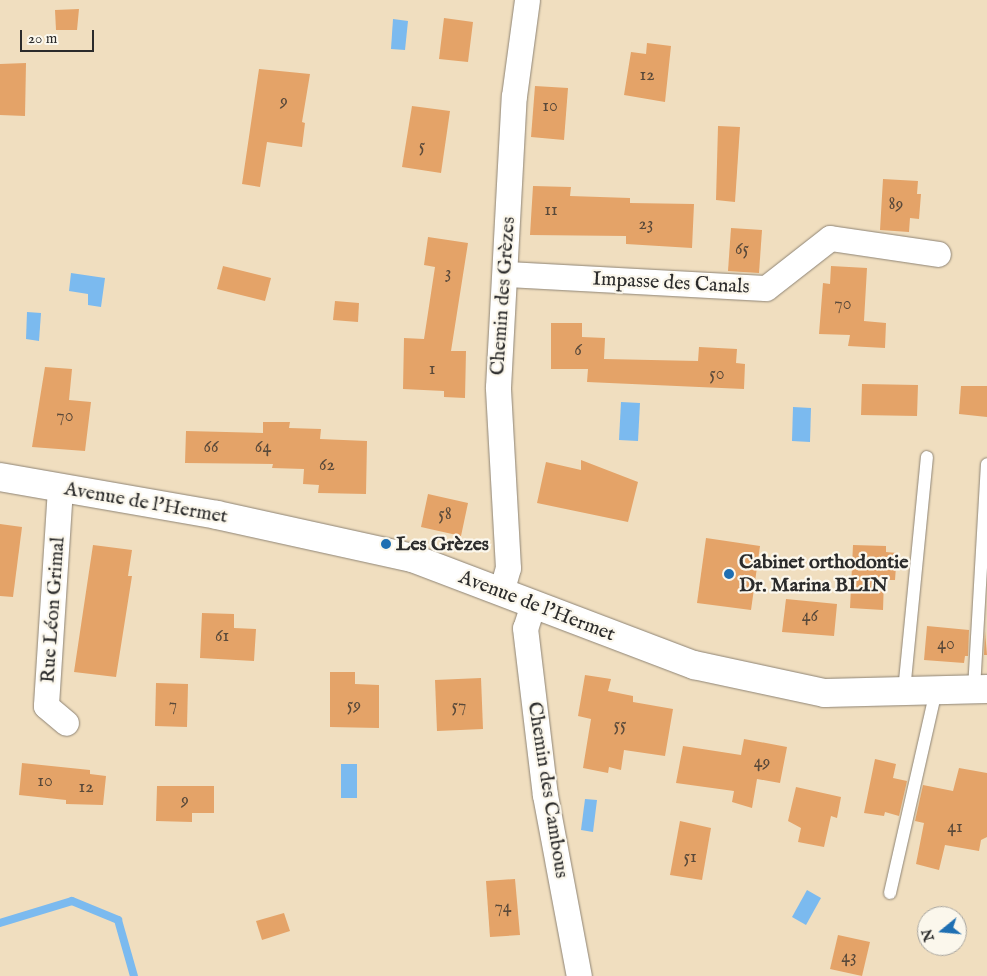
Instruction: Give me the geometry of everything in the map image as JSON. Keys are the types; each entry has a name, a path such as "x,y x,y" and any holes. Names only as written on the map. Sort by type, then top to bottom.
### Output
{"street":[{"name":"Chemin des Grèzes","path":"501,592 508,568 498,387 506,274 514,96 527,0"},
{"name":"Impasse des Canals","path":"506,274 766,288 830,238 938,254"},
{"name":"Avenue de l'Hermet","path":"0,478 217,515 412,558 694,665 825,693 980,689"},
{"name":"Rue Léon Grimal","path":"60,488 46,706 66,723"},
{"name":"Chemin des Cambous","path":"533,604 526,628 545,795 579,976"}],"lane":[{"path":"904,691 927,457"},
{"path":"980,689 987,464"},
{"path":"890,893 936,690"}],"water":[{"path":"393,19 408,21 405,50 391,49"},
{"path":"71,273 105,278 101,307 88,305 88,294 69,291"},
{"path":"27,312 41,313 39,341 26,339"},
{"path":"621,402 640,403 638,441 619,440"},
{"path":"793,407 811,408 810,442 792,441"},
{"path":"341,764 357,764 357,798 341,798"},
{"path":"585,799 597,800 593,832 581,830"},
{"path":"807,890 821,898 806,925 792,917"}],"building":[{"path":"79,9 77,30 56,30 55,10"},
{"path":"444,18 473,22 468,62 439,59"},
{"path":"647,43 671,46 665,102 624,95 631,52 646,54"},
{"path":"26,63 25,116 0,115 0,64"},
{"path":"259,69 310,74 302,122 305,123 302,147 267,142 260,187 242,184"},
{"path":"535,86 568,88 564,140 531,137"},
{"path":"412,106 450,111 441,173 402,167"},
{"path":"718,126 740,127 735,202 716,200"},
{"path":"883,179 918,181 917,194 921,194 919,219 910,218 909,232 880,230"},
{"path":"533,186 571,187 570,196 630,198 630,203 694,204 692,248 626,244 626,236 530,235"},
{"path":"731,228 762,230 759,273 728,271"},
{"path":"428,237 468,243 451,351 466,351 465,398 444,397 444,391 403,389 404,338 424,339 435,267 424,265"},
{"path":"223,266 271,278 265,301 217,289"},
{"path":"831,266 867,268 864,321 886,323 885,348 848,346 850,335 819,334 823,283 830,284"},
{"path":"335,301 359,303 358,322 333,320"},
{"path":"551,323 582,323 582,337 605,338 604,359 698,361 699,347 737,349 736,363 745,364 744,389 587,382 588,369 551,369"},
{"path":"45,367 72,369 69,400 91,402 85,451 32,447"},
{"path":"862,384 918,385 917,416 861,415"},
{"path":"961,386 987,386 987,417 959,414"},
{"path":"263,422 290,422 289,428 321,429 320,439 367,441 366,494 318,493 319,485 303,484 304,469 272,468 273,464 185,463 186,431 263,433"},
{"path":"581,460 638,482 628,522 537,503 546,462 581,470"},
{"path":"428,494 468,503 461,536 421,527"},
{"path":"0,524 22,527 13,597 0,596"},
{"name":"Cabinet orthodontie Dr. Marina BLIN","path":"706,538 760,546 751,610 697,603"},
{"path":"93,545 132,550 128,576 132,576 116,677 74,672"},
{"path":"853,545 886,546 886,552 897,553 895,580 884,580 883,610 850,608"},
{"path":"786,599 837,604 834,636 782,632"},
{"path":"202,613 234,614 234,628 256,629 254,661 200,658"},
{"path":"927,626 969,630 968,656 965,656 964,663 924,660"},
{"path":"985,631 987,655 984,655"},
{"path":"330,672 355,672 355,684 379,685 379,728 330,727"},
{"path":"585,675 611,679 608,691 633,696 633,702 673,709 665,756 624,750 621,770 609,767 608,773 583,768 591,719 578,716"},
{"path":"481,678 483,729 437,731 435,680"},
{"path":"156,683 188,684 187,727 155,726"},
{"path":"744,739 787,747 780,783 757,779 752,808 732,802 734,791 676,783 683,746 741,755"},
{"path":"875,759 896,764 893,778 907,781 899,816 885,812 884,816 864,813"},
{"path":"22,763 90,770 90,774 106,776 103,805 66,804 66,800 19,795"},
{"path":"959,768 987,773 987,837 981,840 979,851 945,845 939,870 916,864 924,823 915,821 923,785 953,791"},
{"path":"157,786 214,786 214,813 192,813 192,822 156,821"},
{"path":"796,787 841,797 837,818 831,816 824,847 798,842 801,828 788,821"},
{"path":"680,821 711,828 702,880 670,875"},
{"path":"515,879 520,935 490,937 486,881"},
{"path":"284,913 290,931 262,940 256,921"},
{"path":"838,935 870,942 862,976 830,969"}],"waterway":[{"path":"0,923 72,901 118,920 134,976"}],"place":[{"name":"Les Grèzes","path":"386,544"},
{"name":"Cabinet orthodontie Dr. Marina BLIN","path":"729,574"}]}
